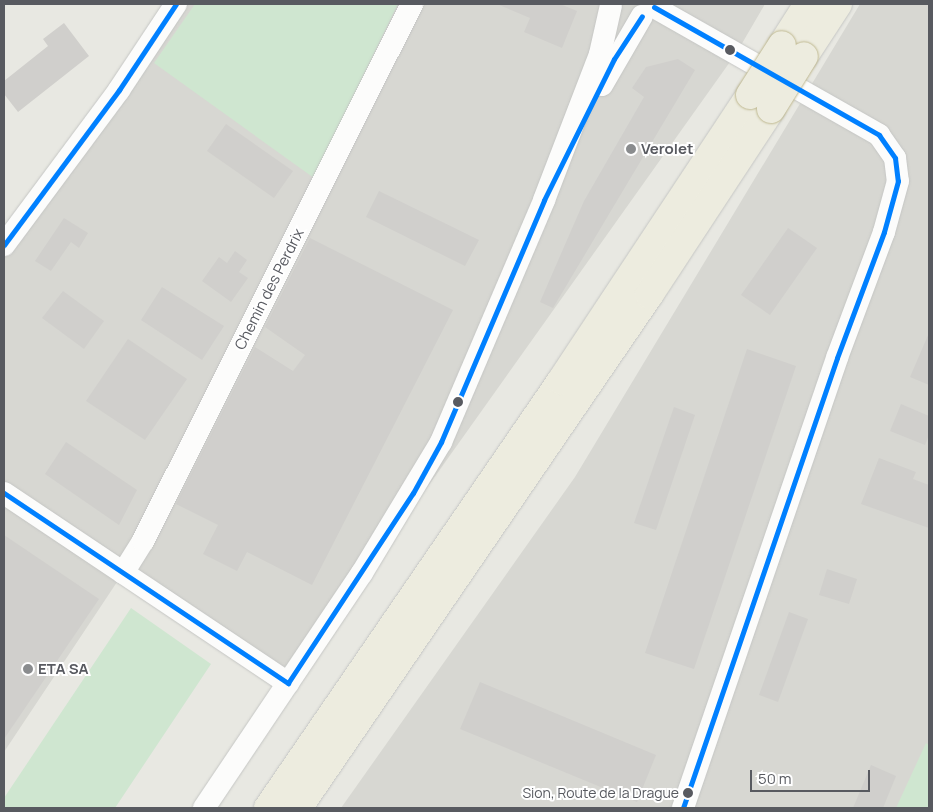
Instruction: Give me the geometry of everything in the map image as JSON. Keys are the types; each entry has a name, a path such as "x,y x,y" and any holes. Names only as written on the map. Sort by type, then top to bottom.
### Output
{"highway":[{"path":"793,51 808,4"},
{"path":"268,808 561,381 760,102 793,51 838,4"},
{"path":"298,808 643,303 760,102"}],"street":[{"path":"4,244 119,90 176,4"},
{"name":"Chemin des Perdrix","path":"123,572 164,500 412,4"},
{"path":"204,808 382,541 441,442 544,200 600,54 610,5 624,16 651,9 879,135 893,152 898,182 884,232 837,358 683,808"},
{"path":"544,200 614,60 651,9"},
{"path":"4,493 288,683"}],"shaded area":[{"path":"176,4 765,4 737,52 288,683 123,573 4,752 4,245"},
{"path":"860,4 929,4 929,808 341,808 575,477"}],"green space":[{"path":"195,4 398,4 314,178 154,63"},
{"path":"131,608 211,664 115,808 4,808 4,798"},
{"path":"926,743 929,745 929,808 896,808"}],"building":[{"path":"497,4 560,4 577,11 562,48 524,32 530,18"},
{"path":"64,23 89,56 18,112 4,94 4,81 48,46 43,39"},
{"name":"Verolet","path":"678,59 695,70 553,308 540,302 584,201 644,97 632,88 646,67"},
{"path":"226,124 293,171 274,198 207,151"},
{"path":"379,191 479,240 465,266 366,217"},
{"path":"64,218 88,233 79,248 71,242 51,271 35,261"},
{"path":"788,228 817,248 770,315 741,295"},
{"path":"310,238 453,310 312,585 247,552 237,571 203,554 218,525 176,504 255,347 293,371 305,355 265,327"},
{"path":"235,251 247,260 239,272 248,278 231,302 202,281 219,257 227,263"},
{"path":"162,287 224,326 202,360 141,320"},
{"path":"63,291 104,321 84,349 42,318"},
{"path":"929,333 929,385 910,377"},
{"path":"128,339 187,379 145,440 86,401"},
{"path":"747,349 796,366 694,669 645,653"},
{"path":"901,404 929,416 929,435 925,445 890,431"},
{"path":"674,407 695,415 656,530 634,523"},
{"path":"66,442 137,490 119,525 45,474"},
{"path":"879,458 916,472 913,479 929,485 929,528 861,504"},
{"name":"ETA SA","path":"4,535 99,599 4,739"},
{"path":"827,569 857,579 849,604 819,595"},
{"path":"789,612 808,619 778,702 759,695"},
{"path":"480,682 656,755 637,802 460,729"},
{"path":"871,765 896,776 883,808 853,808"}],"transit line":[{"path":"4,245 119,90 176,4"},
{"path":"654,7 879,135 895,158 898,181 884,232 837,358 683,808"},
{"path":"288,683 413,493 441,442 544,200 614,59 642,16"},
{"path":"4,493 288,683"}],"place":[{"name":"Verolet","path":"631,149"},
{"name":"ETA SA","path":"28,669"},
{"name":"Sion, Route de la Drague","path":"688,793"}]}
